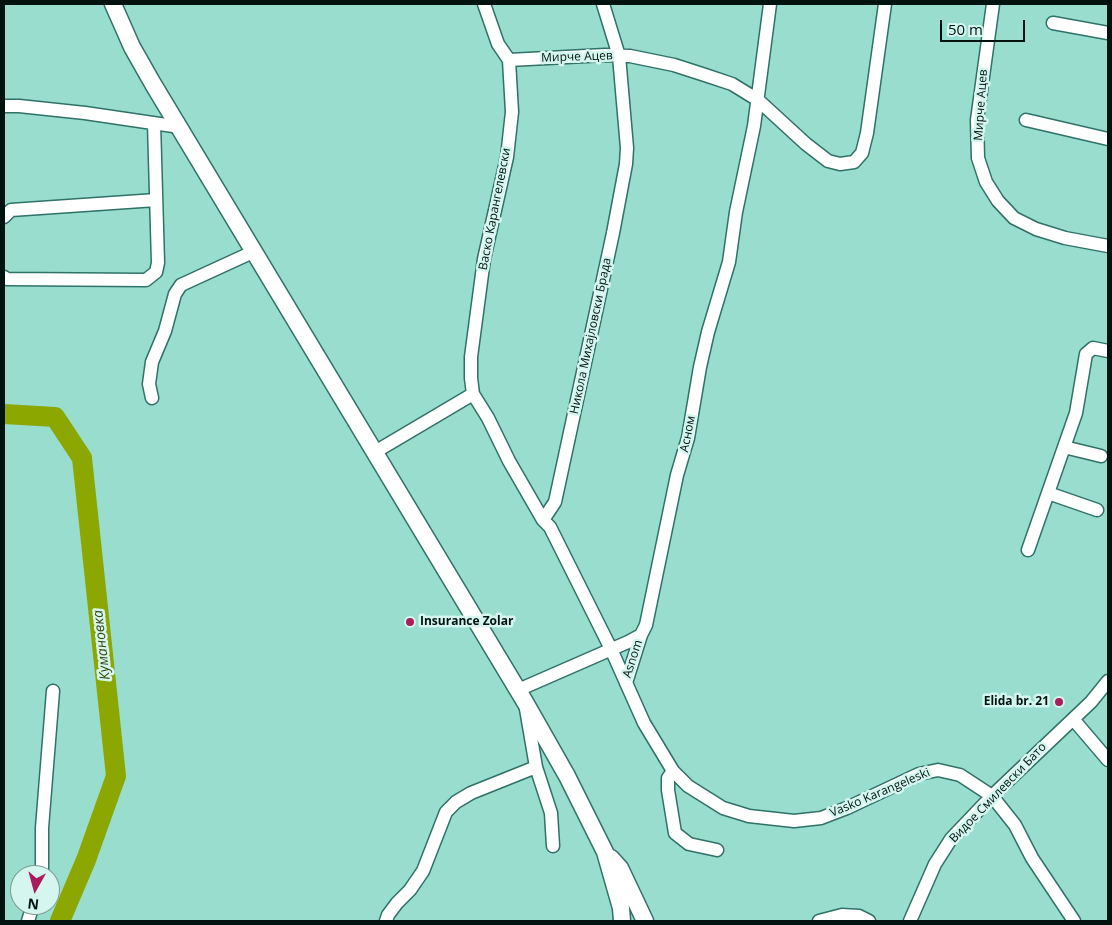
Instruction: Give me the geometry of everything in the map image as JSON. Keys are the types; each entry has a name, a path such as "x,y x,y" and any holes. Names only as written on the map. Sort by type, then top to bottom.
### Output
{"main road":[{"path":"114,4 132,47 522,696 566,776 604,852 621,908 622,921"},
{"path":"604,852 620,868 645,921"}],"street":[{"path":"484,4 498,44 509,60"},
{"name":"Никола Михајловски Брада","path":"543,520 555,502 626,164 626,138 619,56 603,4"},
{"path":"758,100 770,4"},
{"name":"Мирче Ацев","path":"509,60 605,54 630,56 698,72 732,84 758,100 806,144 828,161 840,164 854,162 862,153 867,133 885,4"},
{"name":"Мирче Ацев","path":"993,4 977,120 978,158 986,182 998,201 1014,218 1036,229 1065,238 1108,246"},
{"path":"1053,23 1108,33"},
{"name":"Васко Карангелевски","path":"509,60 512,112 507,157 484,260 471,357 471,378 473,394 543,520"},
{"name":"Асном","path":"641,635 646,625 677,475 688,438 708,332 729,262 736,212 758,100"},
{"path":"4,106 86,113 180,127"},
{"path":"1026,120 1108,139"},
{"path":"4,277 146,280 156,272 158,263 154,123"},
{"path":"4,217 11,210 156,200"},
{"path":"152,398 149,384 152,362 165,331 175,294 181,286 255,251"},
{"path":"1028,550 1076,413 1086,354 1092,348 1108,351"},
{"path":"375,452 473,394"},
{"path":"1064,447 1102,456"},
{"path":"1048,493 1097,510"},
{"path":"543,520 550,527 611,649"},
{"path":"553,846 551,813 536,767 522,696 641,635"},
{"name":"Asnom","path":"626,683 641,635"},
{"name":"Vasko Karangeleski","path":"611,649 644,723 673,771 688,786 723,808 750,816 778,820 794,821 821,818 847,808 919,774 938,770 960,775 992,796"},
{"name":"Видое Смилевски Бато","path":"910,921 935,864 951,839 1108,682"},
{"path":"42,865 42,828 53,691"},
{"path":"1073,719 1108,760"},
{"path":"386,921 397,902 410,890 423,871 446,812 456,802 471,793 536,767"},
{"path":"673,771 668,778 668,790 675,834 689,844 716,850"},
{"path":"992,796 1015,825 1032,858 1074,921"},
{"path":"819,921 842,915 859,916 868,921"}],"waterway":[{"name":"Кумановка","path":"4,414 55,417 82,458 116,776 86,860 60,921"}],"place":[{"name":"Insurance Zolar","path":"410,622"},
{"name":"Elida br. 21","path":"1059,702"}]}
